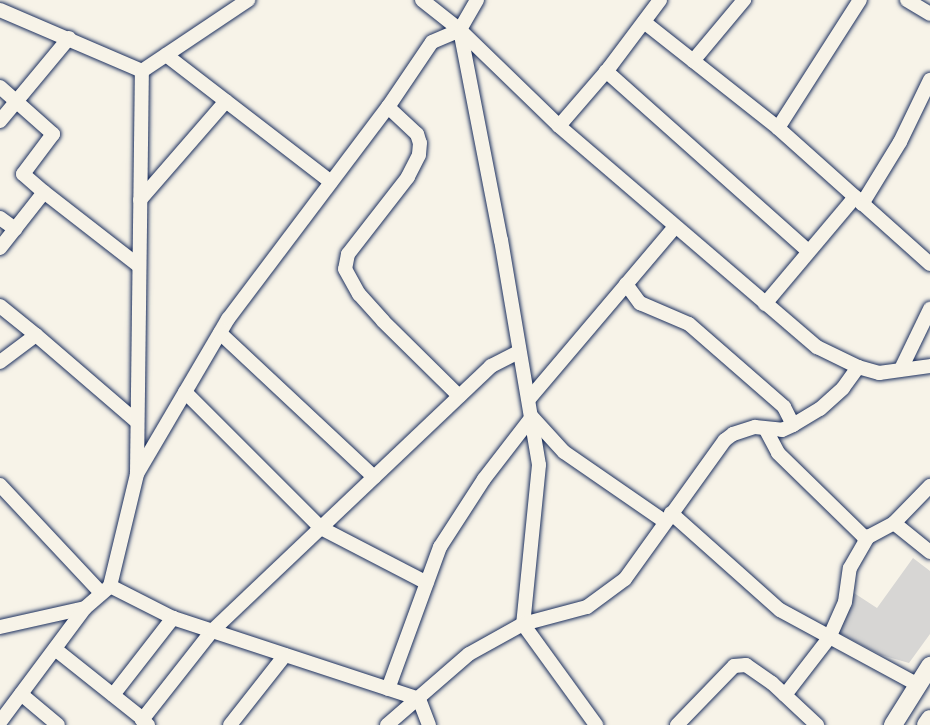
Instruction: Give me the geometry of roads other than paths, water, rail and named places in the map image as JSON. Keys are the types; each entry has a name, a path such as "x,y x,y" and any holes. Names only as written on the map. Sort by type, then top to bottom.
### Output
{"street":[{"path":"142,70 248,0"},
{"path":"422,0 460,30 559,126 817,347 858,368 879,373 930,366"},
{"path":"0,722 85,608 105,590 137,474 220,333 388,107 432,42 460,30 477,0"},
{"path":"559,126 606,71 660,0"},
{"path":"693,61 744,0"},
{"path":"778,128 860,0"},
{"path":"907,0 930,14"},
{"path":"5,7 142,70"},
{"path":"644,22 778,128 930,264"},
{"path":"460,30 499,228 539,465 523,624 596,725"},
{"path":"0,121 69,38"},
{"path":"166,55 331,182"},
{"path":"137,474 142,70"},
{"path":"606,71 808,251"},
{"path":"765,304 808,251 859,201 900,142 930,80"},
{"path":"0,87 53,134 23,174 139,266"},
{"path":"140,200 226,101"},
{"path":"388,107 417,134 419,155 408,177 348,254 345,269 359,294 383,321 459,396"},
{"path":"0,248 44,192"},
{"path":"0,218 15,229"},
{"path":"529,399 675,227"},
{"path":"626,284 640,303 689,324 784,407 793,425"},
{"path":"0,306 137,422"},
{"path":"901,369 930,309"},
{"path":"220,333 374,477"},
{"path":"0,362 36,335"},
{"path":"55,649 143,722 212,631 491,366 519,352"},
{"path":"387,725 469,654 523,624 587,608 625,579 725,440 755,427 782,430 793,425 820,409 843,388 858,368"},
{"path":"185,392 321,528 427,583"},
{"path":"532,417 564,452 668,517 780,610 918,685"},
{"path":"388,688 440,548 484,479 532,417"},
{"path":"766,430 778,453 858,532 868,537"},
{"path":"0,485 105,590 173,618 419,699 429,725"},
{"path":"785,695 829,638 845,602 850,568 868,537 894,523 930,486"},
{"path":"894,523 930,552"},
{"path":"0,627 85,608"},
{"path":"113,695 173,618"},
{"path":"230,725 285,655"},
{"path":"677,725 734,666 746,664 785,695 817,725"},
{"path":"893,725 930,666"},
{"path":"21,694 58,725"},
{"path":"926,725 930,719"}]}
